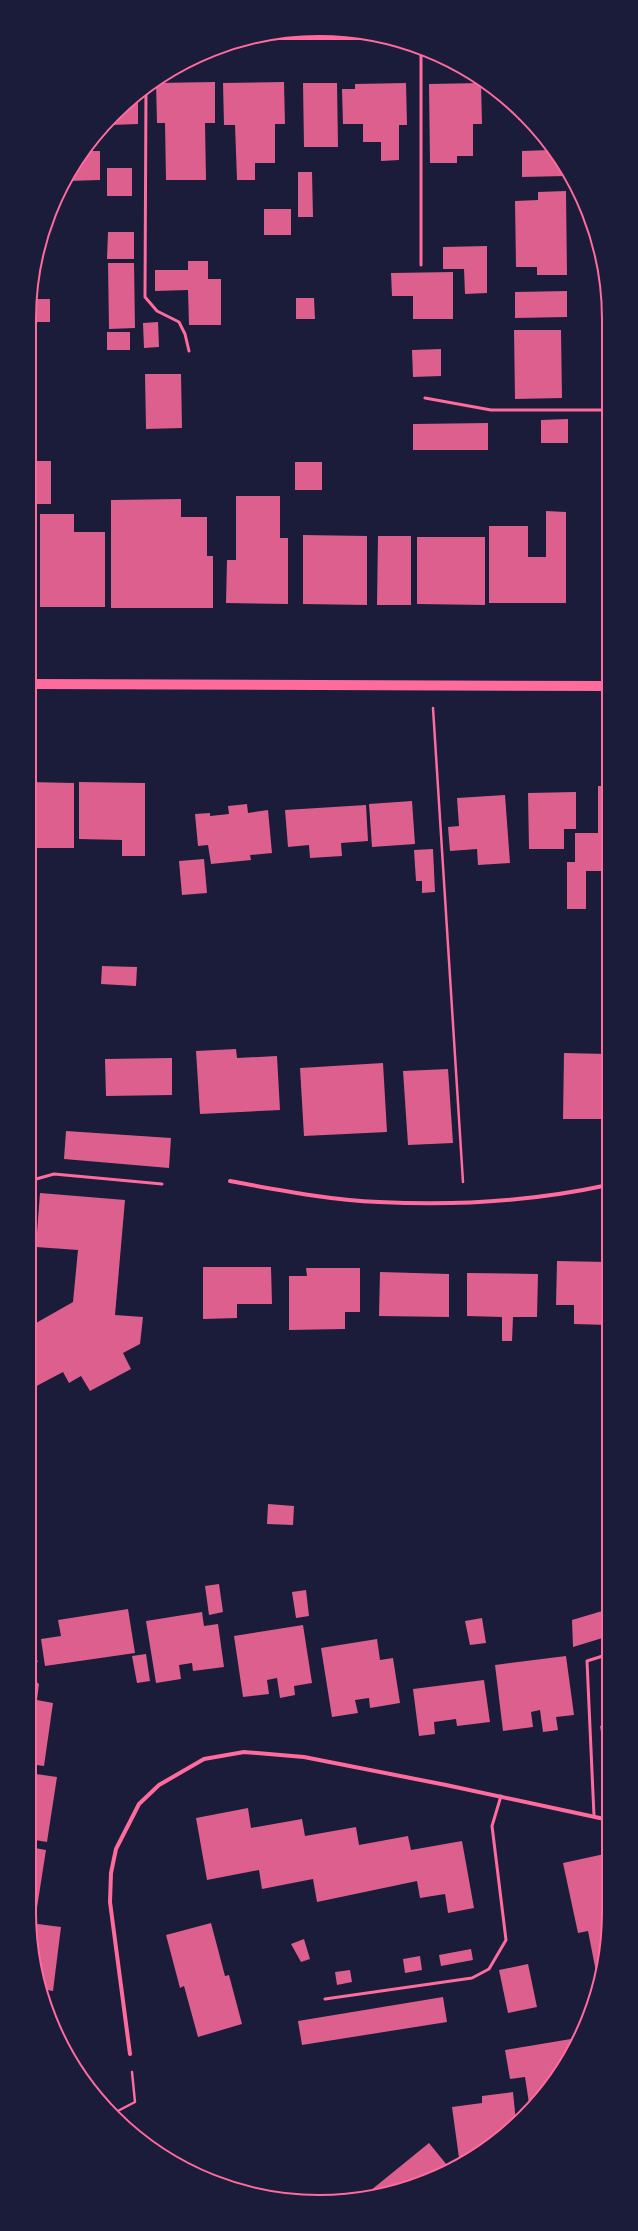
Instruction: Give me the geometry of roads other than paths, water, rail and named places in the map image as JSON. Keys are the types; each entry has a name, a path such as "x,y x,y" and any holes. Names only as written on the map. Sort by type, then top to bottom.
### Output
{"main road":[{"path":"36,684 602,686"}],"street":[{"path":"282,38 356,38"},
{"path":"230,1181 307,1195 387,1202 465,1203 566,1194 602,1186"},
{"path":"130,2054 110,1902 111,1873 116,1850 139,1804 159,1785 204,1759 244,1752 304,1757 602,1818"}],"lane":[{"path":"421,56 421,265"},
{"path":"146,95 145,297 157,311 179,322 185,334 189,351"},
{"path":"425,398 491,410 602,410"},
{"path":"36,1179 54,1174 162,1184"},
{"path":"594,1816 587,1661 602,1656"},
{"path":"325,1999 472,1978 489,1969 506,1940 492,1826 500,1796"}]}
